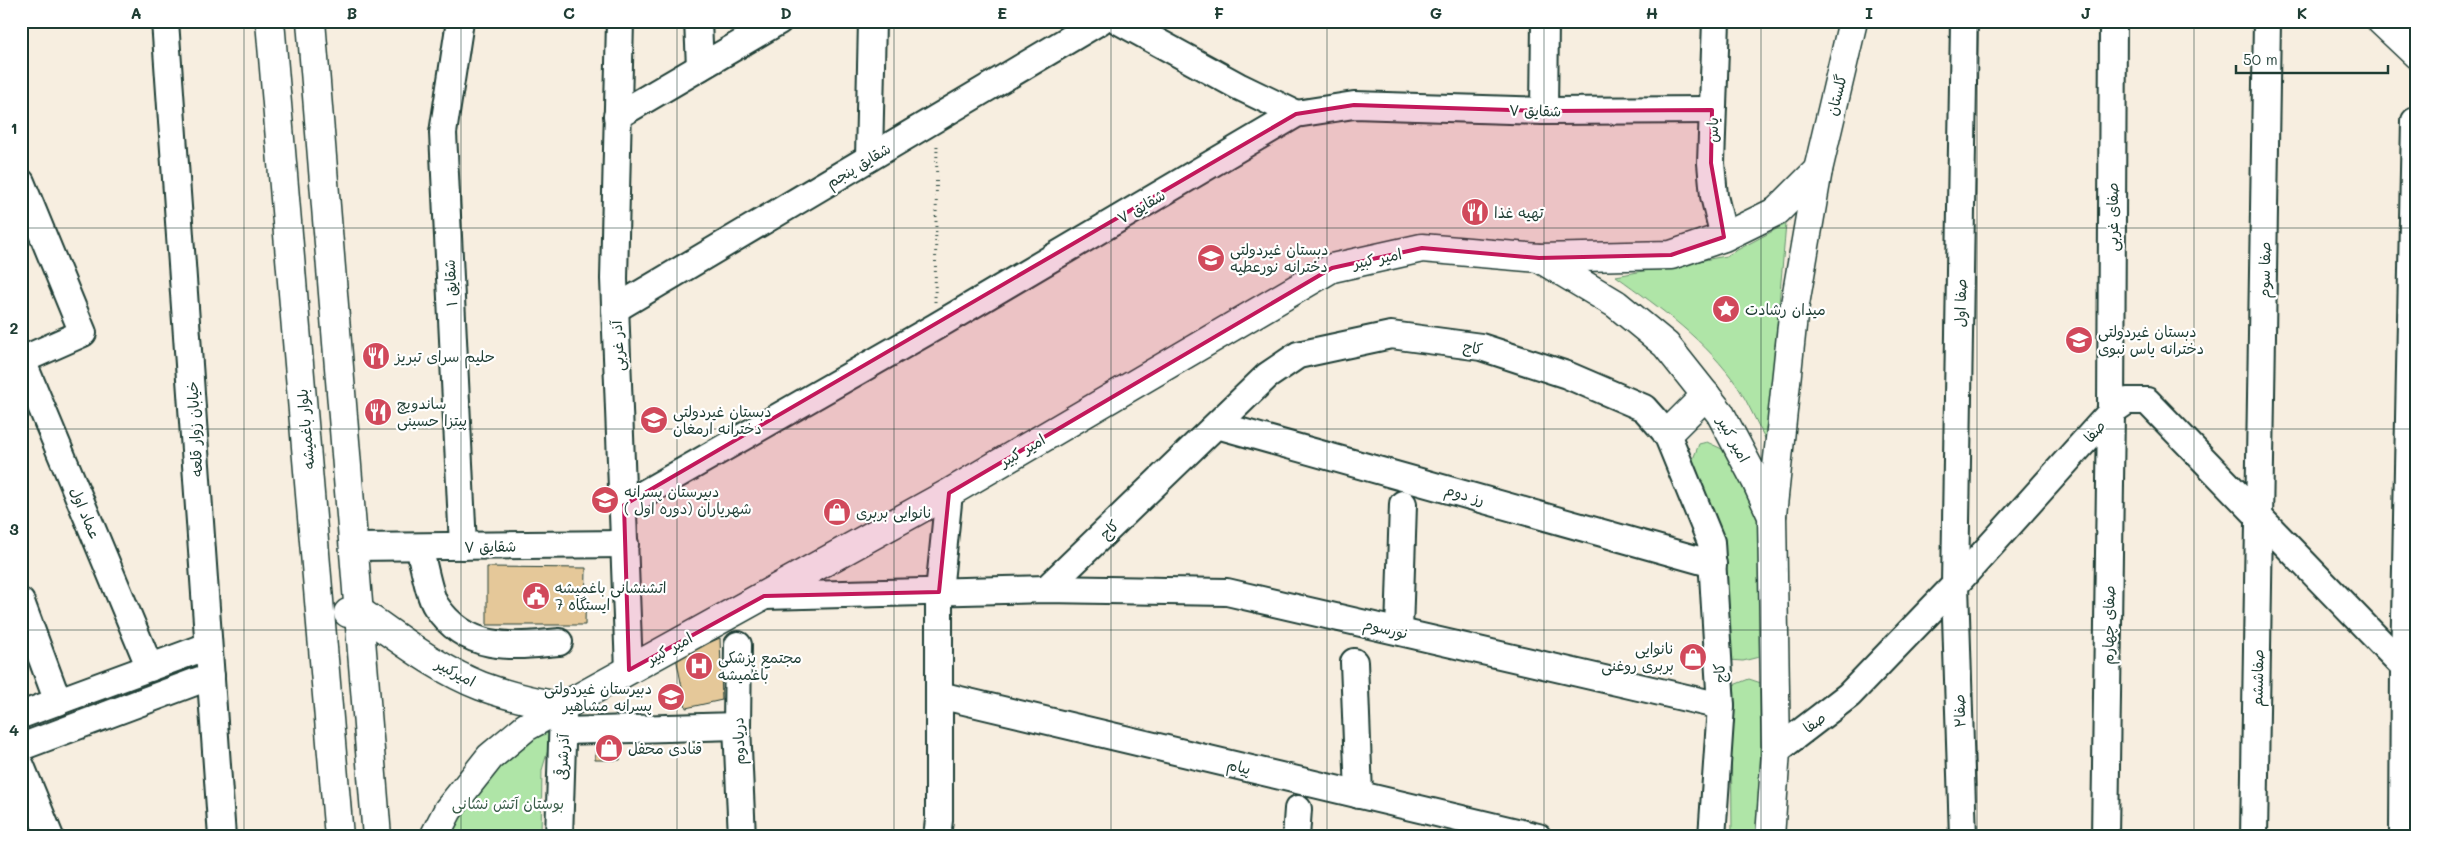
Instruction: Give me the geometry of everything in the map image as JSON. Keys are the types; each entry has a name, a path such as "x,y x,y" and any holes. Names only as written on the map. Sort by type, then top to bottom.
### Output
{"main road":[{"name":"بلوار باغمیشه","path":"270,21 340,837"},
{"path":"311,21 377,837"},
{"name":"گلستان","path":"1772,516 1794,316 1818,170 1854,21"},
{"path":"2382,21 2417,55"},
{"path":"1539,258 1672,254 1724,237 1777,210 1818,170"},
{"name":"امیر کبیر","path":"434,837 448,810 490,757 526,727 563,719 629,670 949,493 1332,268 1422,248 1539,258 1616,304 1666,345 1720,413 1756,480 1772,516 1776,751 1770,837"},
{"path":"1667,434 1706,395"},
{"path":"321,613 360,612"},
{"name":"امیرکبیر","path":"360,612 446,669 480,686 518,699 563,719"}],"street":[{"name":"خیابان زوار قلعه","path":"165,21 222,837"},
{"name":"شقایق ۱","path":"460,21 443,133 463,546"},
{"name":"آذر غربی","path":"620,21 615,309 629,670"},
{"path":"698,21 700,67"},
{"path":"617,116 779,21"},
{"path":"869,158 872,21"},
{"name":"شقایق پنجم","path":"615,309 1100,21"},
{"path":"1119,21 1238,86 1296,114"},
{"path":"1544,111 1545,21"},
{"name":"یاس","path":"1716,21 1711,163 1714,196 1724,237"},
{"name":"صفا اول","path":"1956,585 1964,21"},
{"name":"صفای غربی","path":"2111,412 2113,21"},
{"name":"صفا سوم","path":"2260,519 2268,21"},
{"name":"شقایق ۷","path":"624,505 935,327 1296,114 1354,105 1544,111 1712,110"},
{"path":"2403,837 2410,674 2415,121"},
{"path":"21,182 84,333 22,359"},
{"name":"کاج","path":"1046,589 1267,376 1298,355 1391,335 1480,347 1567,375 1644,408 1667,434 1711,542 1722,706 1712,837"},
{"name":"عماد اول","path":"22,359 150,668"},
{"name":"صفا","path":"1776,751 1849,695 1956,585 2111,412 2127,401 2147,401 2410,674"},
{"name":"صفای چهارم","path":"2104,837 2111,412"},
{"name":"رز دوم","path":"1217,425 1713,564"},
{"path":"937,837 939,820 939,592 949,493"},
{"path":"1398,631 1403,504"},
{"name":"صفاششم","path":"2254,837 2260,519"},
{"name":"شقایق ۷","path":"355,548 625,544"},
{"path":"419,547 436,606 457,628 484,643 512,647 558,642"},
{"name":"صفا۲","path":"1956,585 1963,837"},
{"path":"764,596 1046,589"},
{"name":"نورسوم","path":"1046,589 1227,592 1722,706"},
{"path":"21,602 58,702"},
{"name":"دریادوم","path":"738,645 737,726 742,837"},
{"path":"21,716 208,646"},
{"path":"1354,662 1359,795"},
{"path":"21,747 211,676"},
{"name":"پیام","path":"939,695 1538,837"},
{"path":"563,719 737,726"},
{"name":"آذرشرقی","path":"559,837 563,719"},
{"path":"21,766 50,837"},
{"path":"1296,837 1298,809"}],"path":[{"path":"935,327 938,117"}],"highlighted area":[{"path":"1354,105 1544,111 1712,110 1711,163 1724,237 1671,255 1539,258 1422,248 1332,268 949,493 939,592 764,596 629,670 624,505 1296,114"}],"green space":[{"path":"1786,224 1767,442 1746,400 1726,370 1682,326 1616,276 1726,256"},
{"path":"1707,442 1722,449 1734,459 1764,524 1763,656 1743,661 1728,660 1693,459 1699,444"},
{"path":"1749,679 1764,684 1763,837 1732,837 1731,686"},
{"name":"بوستان آتش نشانی","path":"554,730 542,770 541,837 443,837 490,772 521,745"}],"building":[{"name":"اتشنشانی باغمیشه ایستگاه 7","path":"487,567 586,568 585,625 487,625"},
{"name":"مجتمع پزشکی باغمیشه","path":"720,638 722,700 686,708 676,657"},
{"name":"قنادی محفل","path":"623,735 620,760 595,760 596,736"}],"place":[{"name":"تهیه غذا","path":"1475,212"},
{"name":"دبستان غیردولتی دخترانه نورعطیه","path":"1211,258"},
{"name":"میدان رشادت","path":"1726,309"},
{"name":"دبستان غیردولتی دخترانه یاس نبوی","path":"2079,340"},
{"name":"حلیم سرای تبریز","path":"376,356"},
{"name":"ساندویچ پیتزا حسینی","path":"378,412"},
{"name":"دبستان غیردولتی دخترانه ارمغان","path":"654,420"},
{"name":"دبیرستان پسرانه شهریاران (دوره اول )","path":"605,500"},
{"name":"نانوایی بربری","path":"837,512"},
{"name":"اتشنشانی باغمیشه ایستگاه 7","path":"536,596"},
{"name":"نانوایی بربری روغنی","path":"1693,657"},
{"name":"مجتمع پزشکی باغمیشه","path":"699,666"},
{"name":"دبیرستان غیردولتی پسرانه مشاهیر","path":"671,697"},
{"name":"قنادی محفل","path":"609,748"}]}
